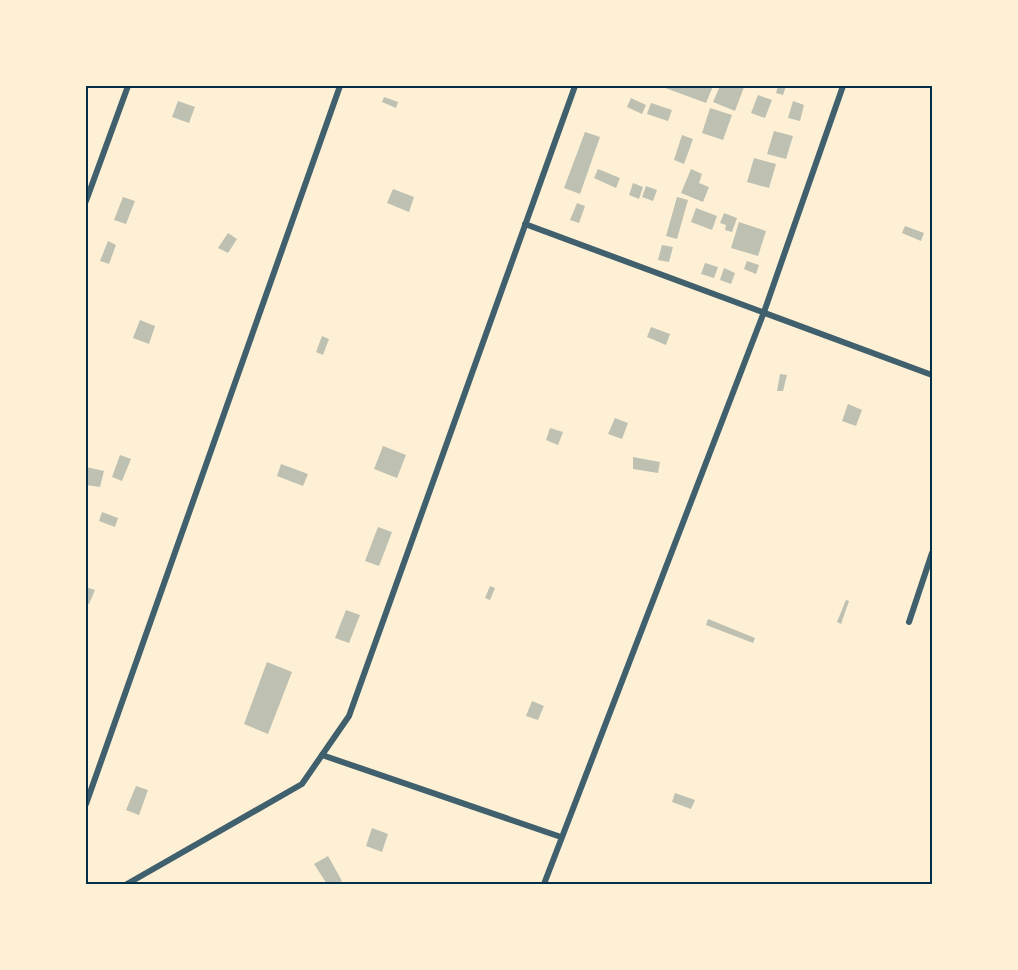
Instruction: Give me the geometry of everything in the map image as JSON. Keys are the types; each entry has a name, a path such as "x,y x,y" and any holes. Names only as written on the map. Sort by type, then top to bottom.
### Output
{"street":[{"path":"86,201 128,86"},
{"path":"86,804 340,86"},
{"path":"127,885 302,784 349,716 575,86"},
{"path":"544,885 764,312 843,86"},
{"path":"525,224 933,375"},
{"path":"909,622 933,553"},
{"path":"322,755 561,837"}],"building":[{"path":"660,86 713,86 706,103"},
{"path":"720,86 744,87 735,111 713,102"},
{"path":"778,86 786,86 783,95 776,93"},
{"path":"758,95 772,100 765,118 751,113"},
{"path":"384,97 398,102 396,108 382,102"},
{"path":"631,98 646,105 642,114 627,107"},
{"path":"178,101 195,107 189,123 172,117"},
{"path":"793,101 804,105 800,121 788,118"},
{"path":"651,103 672,110 668,121 647,114"},
{"path":"710,108 732,115 723,140 702,133"},
{"path":"774,131 793,136 786,159 767,154"},
{"path":"585,132 600,137 580,194 564,188"},
{"path":"682,135 693,139 684,164 674,160"},
{"path":"754,158 776,164 769,188 747,182"},
{"path":"598,169 620,178 616,188 594,178"},
{"path":"691,169 702,174 699,183 709,187 703,202 681,193"},
{"path":"633,183 643,187 639,199 629,195"},
{"path":"646,186 657,190 653,201 642,197"},
{"path":"393,189 414,197 409,212 387,203"},
{"path":"123,197 135,201 126,224 114,220"},
{"path":"677,197 688,200 677,239 666,236"},
{"path":"577,203 585,206 579,223 570,220"},
{"path":"696,208 717,216 712,230 691,222"},
{"path":"724,213 737,218 732,232 725,230 726,225 720,223"},
{"path":"739,222 766,231 758,256 731,248"},
{"path":"905,226 924,233 921,241 902,233"},
{"path":"228,233 237,239 228,253 218,248"},
{"path":"108,241 116,245 109,264 100,261"},
{"path":"662,245 673,247 669,262 658,260"},
{"path":"747,261 759,265 756,274 744,269"},
{"path":"705,263 718,267 714,278 701,274"},
{"path":"724,268 735,273 731,284 720,280"},
{"path":"140,320 155,326 149,344 133,338"},
{"path":"651,327 670,334 666,345 647,337"},
{"path":"322,336 329,339 323,355 316,352"},
{"path":"780,374 787,375 783,391 777,391"},
{"path":"848,404 862,410 856,426 842,421"},
{"path":"615,418 628,423 622,439 608,434"},
{"path":"550,428 563,432 558,445 546,440"},
{"path":"383,446 406,455 397,478 374,469"},
{"path":"120,455 131,459 122,481 112,477"},
{"path":"633,457 660,462 658,473 633,469"},
{"path":"281,464 308,474 303,486 277,476"},
{"path":"86,467 104,471 100,487 86,485"},
{"path":"102,512 118,518 115,527 99,521"},
{"path":"378,527 392,532 379,566 365,561"},
{"path":"490,586 495,588 490,600 485,598"},
{"path":"86,587 95,590 89,604 86,603"},
{"path":"846,600 849,601 841,624 837,622"},
{"path":"346,610 360,615 349,643 335,638"},
{"path":"708,619 755,638 753,643 706,625"},
{"path":"267,662 292,672 268,734 244,724"},
{"path":"532,701 544,706 538,720 526,716"},
{"path":"136,786 148,790 139,815 126,810"},
{"path":"675,793 695,800 691,809 672,802"},
{"path":"372,828 388,834 382,852 366,846"},
{"path":"328,856 342,881 336,884 327,884 314,864"}]}
